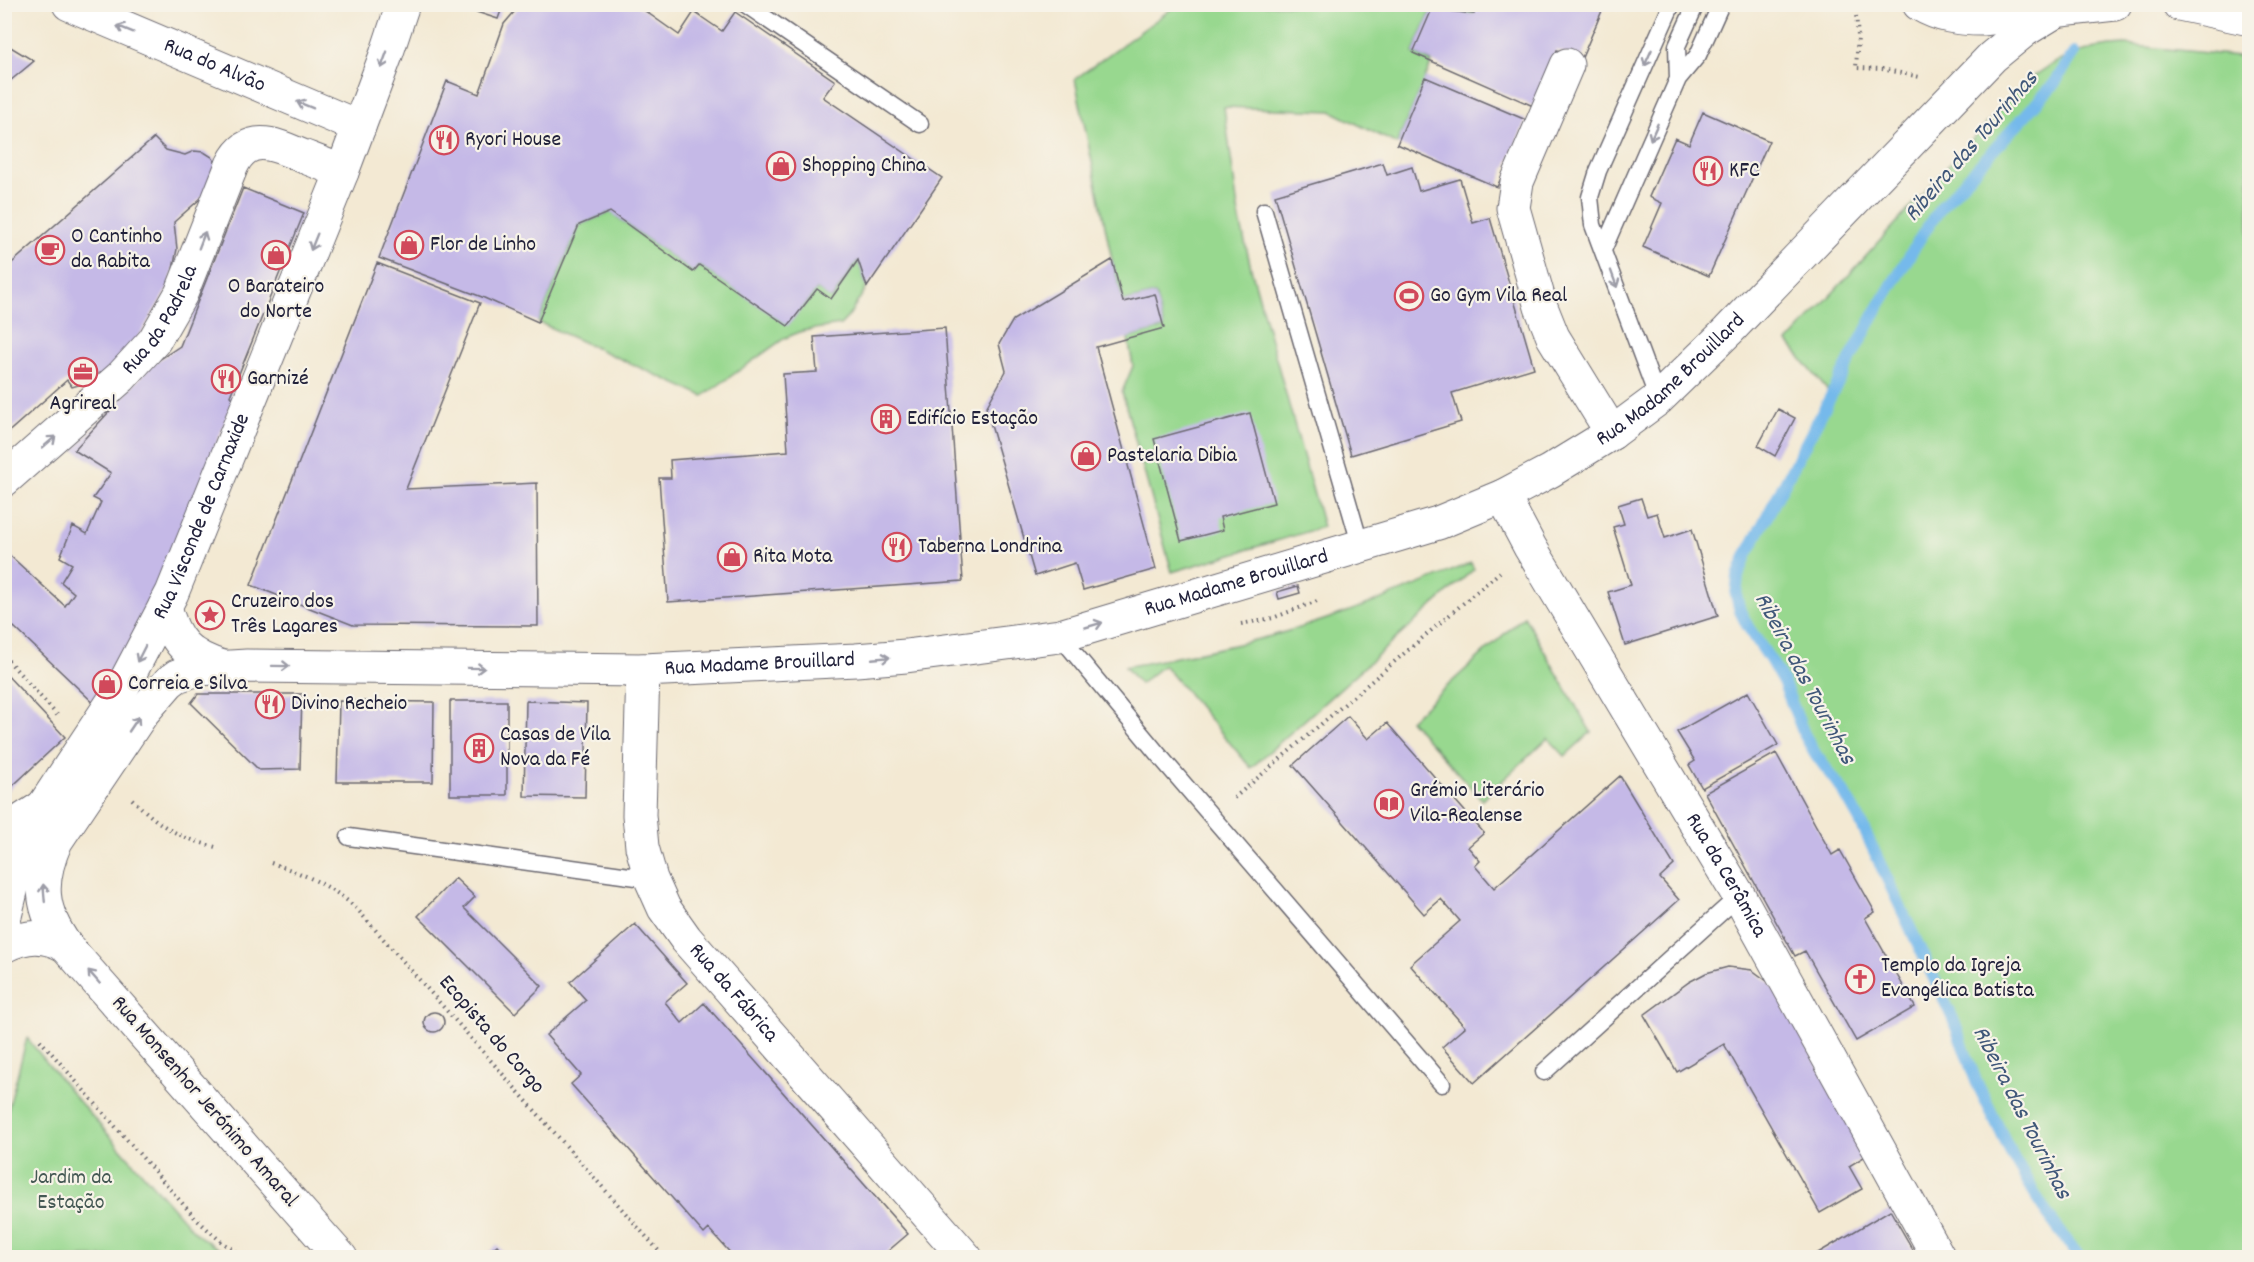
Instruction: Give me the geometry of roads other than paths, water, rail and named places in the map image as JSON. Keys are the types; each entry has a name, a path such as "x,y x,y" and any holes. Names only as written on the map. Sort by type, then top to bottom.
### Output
{"main road":[{"name":"Rua do Alvão","path":"69,4 359,127"},
{"name":"Rua Visconde de Carnaxide","path":"5,913 24,840 41,808 118,695 165,606 342,172 403,4"},
{"path":"1919,4 1943,15 1962,19 1982,19 2115,4"},
{"path":"2179,4 2250,19"},
{"name":"Rua Madame Brouillard","path":"223,667 643,670 880,658 1060,636 1438,523 1503,496 1572,459 1658,399 1721,338 1992,57 2025,30 2056,10"},
{"path":"1567,65 1517,182 1514,208 1541,307 1553,337 1612,432"},
{"name":"Rua da Padrela","path":"4,480 83,412 149,348 180,294 234,160 245,148 266,143 342,172"},
{"name":"Rua da Cerâmica","path":"1503,496 1530,547 1739,896 1939,1257"},
{"path":"165,606 172,627 182,645 197,657 223,667"},
{"name":"Rua Monsenhor Jerónimo Amaral","path":"223,667 207,667 177,676 161,690 143,712 56,841 46,865 44,899 50,920 66,946 341,1257"},
{"name":"Rua da Fábrica","path":"643,670 639,815 642,847 651,879 664,908 686,939 966,1257"},
{"path":"4,832 41,808"},
{"path":"4,946 18,940 38,936 55,940 66,946"}],"lane":[{"path":"745,4 920,124"},
{"path":"1658,399 1591,216 1592,188 1672,4"},
{"path":"1678,79 1677,46 1696,4"},
{"path":"1603,250 1678,79 1698,55 1721,4"},
{"path":"1264,211 1361,547"},
{"path":"1060,636 1442,1084"},
{"path":"349,837 651,879"},
{"path":"1544,1071 1739,896"}],"waterway":[{"name":"Ribeira das Tourinhas","path":"2074,53 2054,84 1942,206 1922,235 1875,313 1747,554 1738,576 1736,595 1740,611 1748,627 1784,684 1804,734 1859,819 1953,1019 1976,1081 2013,1157 2047,1214 2080,1258"}],"place":[{"name":"Ryori House","path":"444,140"},
{"name":"Shopping China","path":"781,166"},
{"name":"KFC","path":"1708,171"},
{"name":"Flor de Linho","path":"409,245"},
{"name":"O Cantinho da Rabita","path":"50,250"},
{"name":"O Barateiro do Norte","path":"276,255"},
{"name":"Go Gym Vila Real","path":"1409,296"},
{"name":"Agrireal","path":"83,372"},
{"name":"Garnizé","path":"226,379"},
{"name":"Edifício Estação","path":"886,419"},
{"name":"Pastelaria Dibia","path":"1086,456"},
{"name":"Taberna Londrina","path":"897,547"},
{"name":"Rita Mota","path":"732,557"},
{"name":"Cruzeiro dos Três Lagares","path":"210,615"},
{"name":"Correia e Silva","path":"107,684"},
{"name":"Divino Recheio","path":"270,704"},
{"name":"Casas de Vila Nova da Fé","path":"479,748"},
{"name":"Grémio Literário Vila-Realense","path":"1389,804"},
{"name":"Templo da Igreja Evangélica Batista","path":"1860,979"}],"park label":[{"name":"Jardim da Estação","path":"71,1190"}]}
